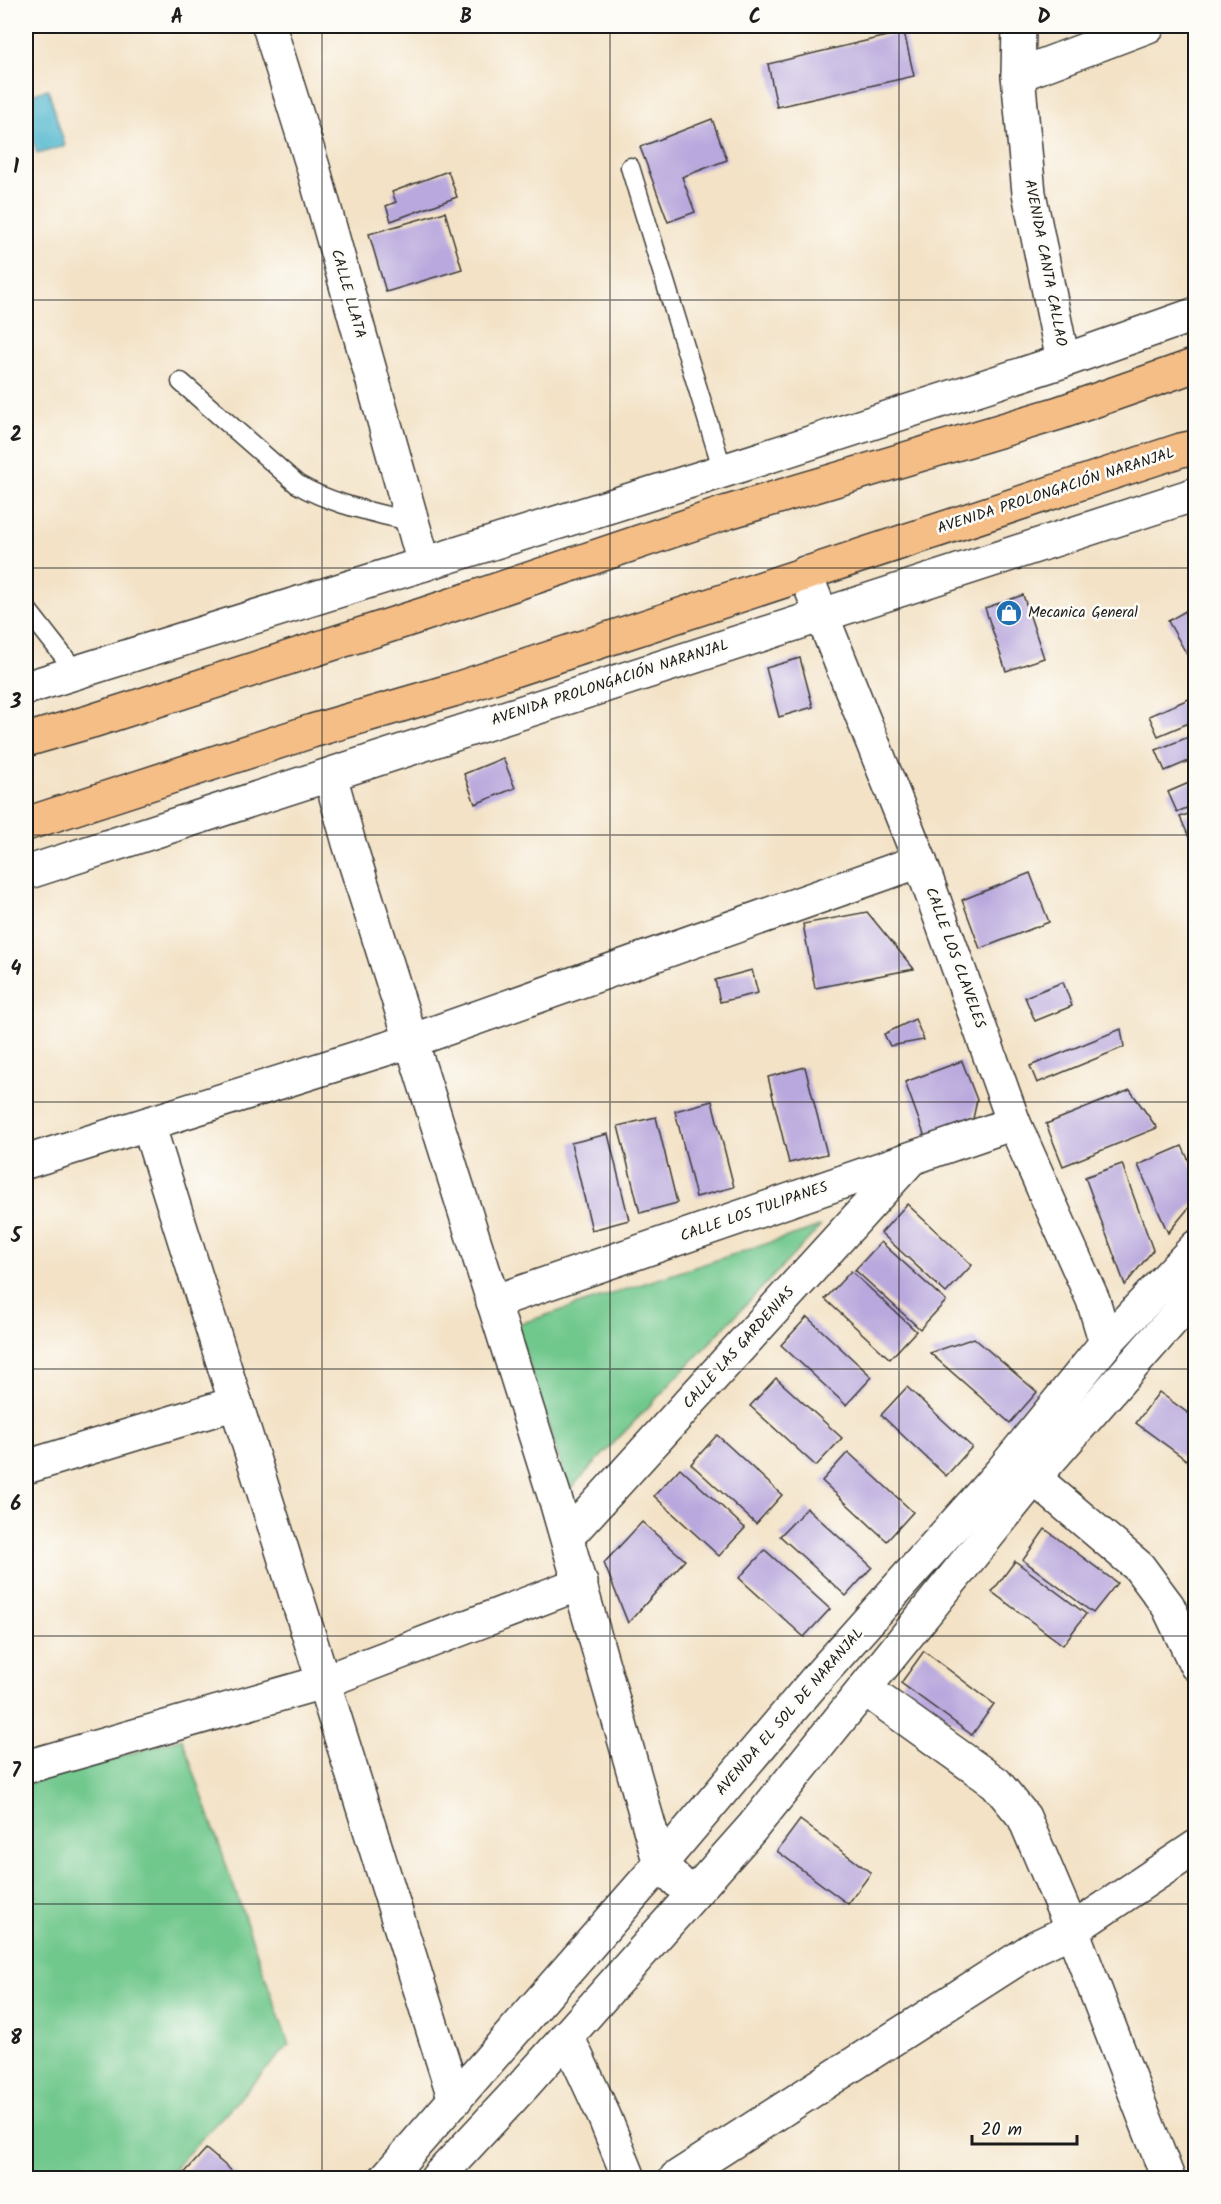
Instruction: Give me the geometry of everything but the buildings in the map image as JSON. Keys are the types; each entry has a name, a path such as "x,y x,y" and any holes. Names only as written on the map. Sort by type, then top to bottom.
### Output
{"main road":[{"path":"26,740 359,635 728,512 1059,413 1196,365"},
{"name":"AVENIDA PROLONGACIÓN NARANJAL","path":"26,824 312,731 453,690 1170,453 1196,447"}],"street":[{"name":"CALLE LLATA","path":"268,26 313,167 424,564"},
{"name":"AVENIDA CANTA CALLAO","path":"1019,26 1018,75 1029,193 1063,361 1196,315"},
{"path":"1018,75 1148,26"},
{"path":"26,688 723,471 1063,361"},
{"name":"AVENIDA PROLONGACIÓN NARANJAL","path":"26,873 1196,494"},
{"name":"CALLE LOS CLAVELES","path":"805,573 920,861 1014,1123 1093,1300 1106,1343"},
{"path":"330,775 349,843 567,1537 660,1864 692,1895"},
{"path":"26,1162 411,1041 920,861"},
{"name":"CALLE LOS TULIPANES","path":"493,1302 1014,1123"},
{"path":"148,1124 455,2100"},
{"name":"CALLE LAS GARDENIAS","path":"567,1537 911,1159"},
{"name":"AVENIDA EL SOL DE NARANJAL","path":"386,2178 660,1864 820,1675 1002,1471 1106,1343 1196,1247"},
{"path":"437,2178 752,1828 1034,1478 1196,1293"},
{"path":"26,1467 236,1402"},
{"path":"1034,1478 1139,1568 1168,1606 1196,1665"},
{"path":"26,1767 323,1682 580,1583"},
{"path":"865,1689 996,1784 1024,1817 1072,1930 1168,2178"},
{"path":"676,2178 1036,1947 1072,1930 1196,1848"},
{"path":"567,2036 604,2116 629,2178"}],"lane":[{"path":"630,167 723,471"},
{"path":"181,382 297,484 335,503 412,522"},
{"path":"26,608 76,672"}],"green space":[{"path":"821,1226 569,1490 516,1325"},
{"path":"182,1738 289,2045 165,2178 26,2178 26,1784"}],"water":[{"path":"48,89 65,146 37,154 26,116 26,96"}],"place":[{"name":"Mecanica General","path":"1009,613"}]}
